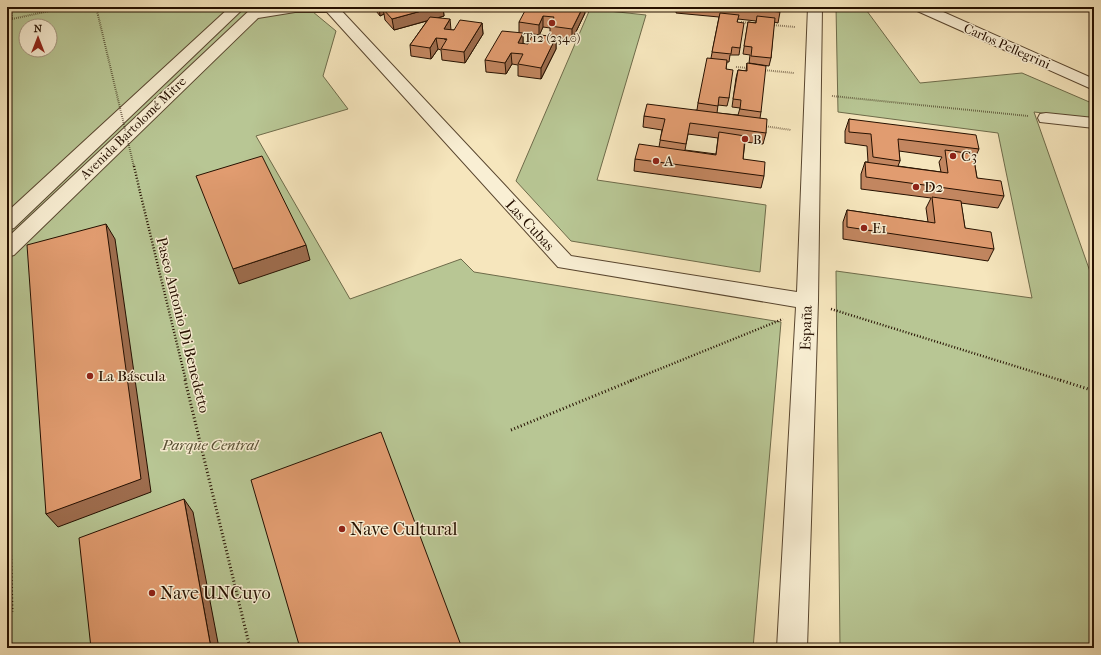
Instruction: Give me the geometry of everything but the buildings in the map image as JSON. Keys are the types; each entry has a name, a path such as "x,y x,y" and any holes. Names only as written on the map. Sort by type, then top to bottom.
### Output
{"street":[{"name":"Avenida Bartolomé Mitre","path":"7,222 238,7"},
{"name":"España","path":"792,648 807,302 815,7"},
{"name":"Carlos Pellegrini","path":"920,7 1094,86"},
{"path":"258,10 331,8"},
{"name":"Las Cubas","path":"331,8 565,262 807,302"},
{"name":"Avenida Bartolomé Mitre","path":"7,250 258,10"},
{"path":"1046,118 1094,123"}],"path":[{"path":"10,7 12,19"},
{"path":"7,22 12,19 68,7"},
{"name":"Paseo Antonio Di Benedetto","path":"96,7 250,648"},
{"path":"741,22 756,23"},
{"path":"770,24 814,29"},
{"path":"736,67 750,68"},
{"path":"757,69 812,74"},
{"path":"812,94 1046,118"},
{"path":"758,125 811,133"},
{"path":"512,430 794,314 807,302 1094,391"},
{"path":"7,412 12,612"}],"green space":[{"name":"Parque Central","path":"7,7 307,7 336,31 323,76 348,109 256,136 350,299 461,259 474,272 781,322 753,648 7,648"},
{"path":"836,7 864,7 920,83 1022,73 1094,104 1094,119 1034,112 1094,283 1094,648 840,648 836,271 1032,298 998,133 838,112"},
{"path":"590,9 646,15 597,180 766,205 760,272 571,241 516,181"}],"place":[{"name":"T12 (2340)","path":"552,23"},
{"name":"B","path":"745,139"},
{"name":"C3","path":"953,156"},
{"name":"A","path":"656,161"},
{"name":"D2","path":"916,187"},
{"name":"E1","path":"864,228"},
{"name":"La Báscula","path":"90,376"},
{"name":"Nave Cultural","path":"342,529"},
{"name":"Nave UNCuyo","path":"152,593"}]}
